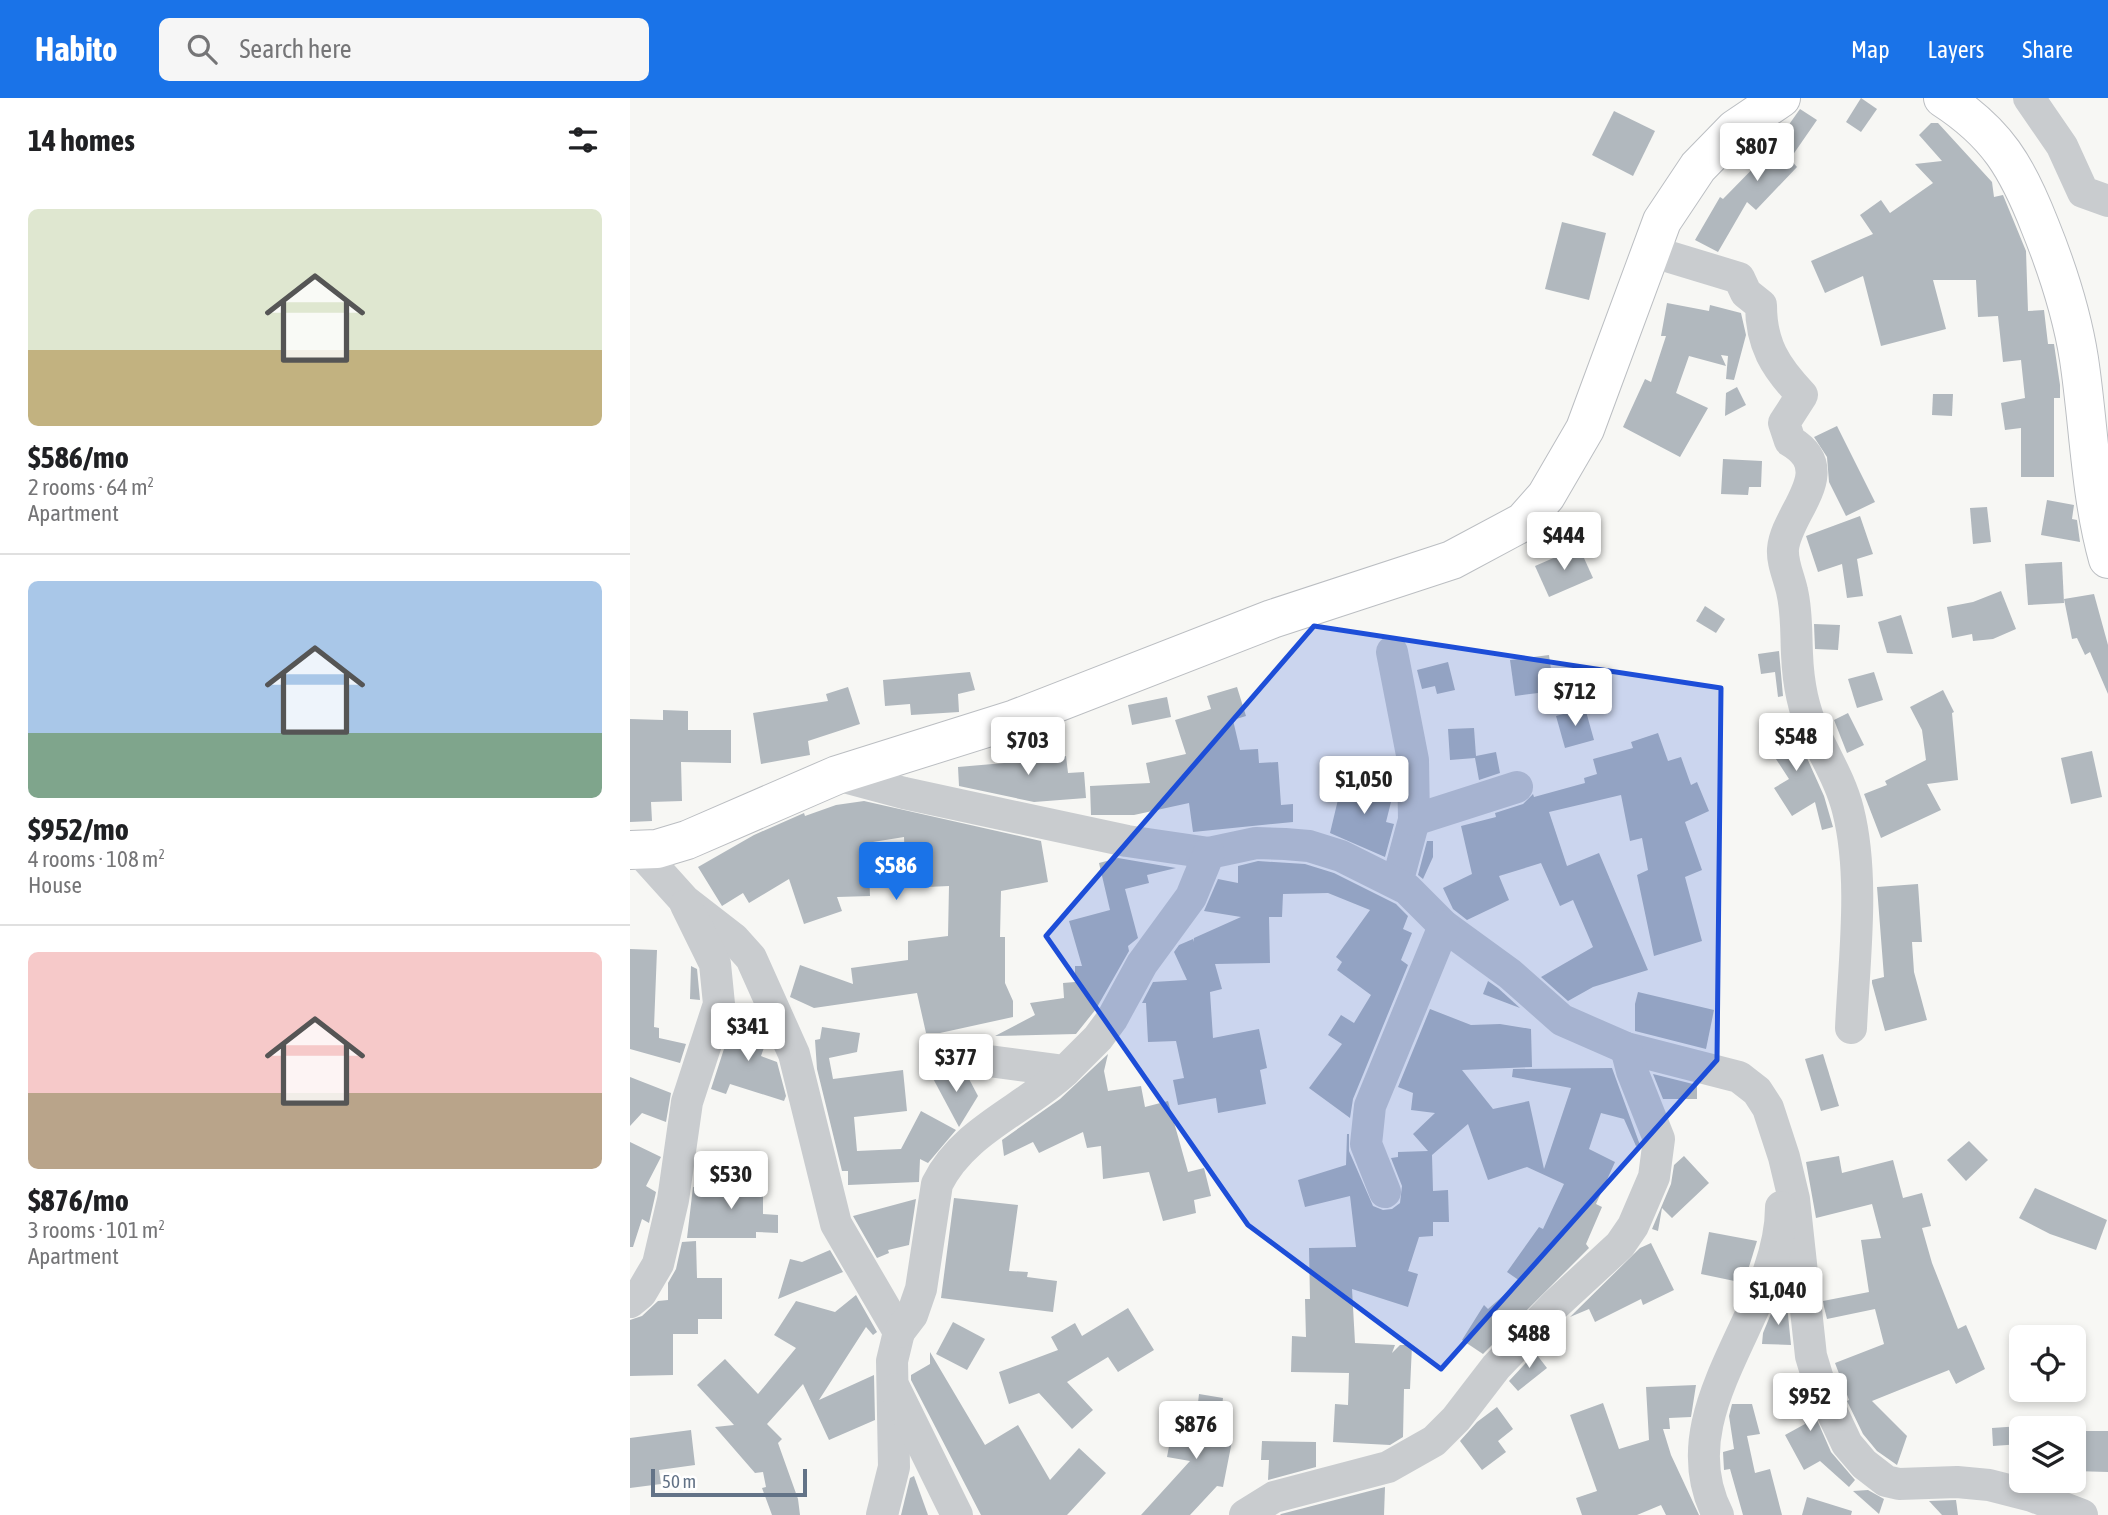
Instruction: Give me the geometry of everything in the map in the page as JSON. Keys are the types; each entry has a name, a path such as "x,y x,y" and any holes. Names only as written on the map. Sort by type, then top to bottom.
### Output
{"main road":[{"path":"634,850 657,849 687,840 837,775 1015,719 1272,619 1452,559 1523,522 1546,496 1585,429 1662,221 1698,167 1735,129 1781,98"},
{"path":"1942,98 1966,113 1998,143 2022,179 2045,238 2065,299 2078,356 2095,487 2108,559"}],"street":[{"path":"2029,98 2062,146 2083,192 2108,201"},
{"path":"1650,251 1739,278 1745,293 1761,305 1761,332 1781,373 1802,395 1784,423 1790,441 1801,447 1810,463 1810,489 1790,527 1783,552 1797,618 1797,655 1806,711 1844,796 1853,838 1856,924 1851,1028"},
{"path":"1392,652 1413,760 1415,820 1397,883"},
{"path":"837,775 1058,828 1209,853 1256,844 1309,846 1360,863 1407,889 1444,926 1510,974 1562,1020 1626,1048 1739,1077 1757,1091 1768,1108 1782,1150 1794,1199 1811,1356 1833,1418 1847,1444 1864,1464 1886,1480 1899,1484 1957,1482 1989,1485 2032,1496 2082,1515"},
{"path":"1415,820 1517,787"},
{"path":"634,850 685,901 734,939 751,958 794,1054 836,1224 898,1332"},
{"path":"882,1515 894,1467 892,1361 898,1332 917,1304 934,1196 944,1170 954,1154 1044,1090 1098,1038 1112,1019 1142,964 1191,897 1209,853"},
{"path":"630,1302 641,1293 658,1264 673,1200 687,1102 719,1004 715,964 685,901"},
{"path":"1385,1192 1366,1144 1370,1106 1444,926"},
{"path":"1245,1515 1274,1497 1388,1467 1434,1441 1456,1419 1496,1367 1555,1304 1620,1245 1643,1204 1660,1150 1660,1139 1632,1071 1626,1048"},
{"path":"936,1054 1065,1071"},
{"path":"1718,1515 1708,1485 1703,1439 1712,1404 1776,1256 1781,1222 1782,1150"},
{"path":"892,1382 957,1515"}],"highlighted area":[{"path":"1314,626 1721,688 1717,1060 1441,1369 1248,1225 1046,936"}],"building":[{"path":"1861,98 1877,109 1861,132 1846,122"},
{"path":"1800,109 1817,120 1790,159 1797,167 1756,210 1747,202 1718,252 1695,240 1720,197 1723,199 1771,150"},
{"path":"1614,111 1655,131 1633,176 1592,155"},
{"path":"1931,123 1938,123 1992,182 1994,197 2003,195 2026,251 2028,311 2044,310 2048,344 2054,344 2060,385 2060,398 2054,398 2054,477 2021,477 2021,428 2005,430 2001,403 2025,398 2021,360 2003,362 1998,316 1978,317 1976,280 1933,280 1946,329 1881,346 1863,276 1825,293 1811,261 1873,234 1860,215 1881,200 1890,213 1933,183 1915,164 1942,161 1919,135"},
{"path":"1562,222 1606,233 1589,300 1545,289"},
{"path":"1667,303 1709,311 1710,305 1741,313 1746,335 1734,380 1726,379 1728,356 1721,355 1726,366 1689,356 1676,393 1708,408 1680,457 1623,427 1645,379 1651,382 1666,336 1661,336"},
{"path":"1737,387 1746,405 1725,416 1726,393"},
{"path":"1933,394 1953,394 1952,416 1932,415"},
{"path":"1837,426 1875,502 1846,516 1829,482 1827,457 1814,437"},
{"path":"1723,459 1762,461 1761,487 1749,487 1748,495 1721,494"},
{"path":"2047,500 2074,505 2072,519 2077,520 2080,542 2041,535"},
{"path":"1987,507 1991,542 1973,544 1970,508"},
{"path":"1860,516 1873,554 1857,559 1863,596 1847,598 1842,564 1818,572 1806,536"},
{"path":"1579,547 1593,578 1549,597 1535,566"},
{"path":"2062,562 2064,603 2028,605 2025,564"},
{"path":"2001,591 2016,629 1993,639 1973,641 1972,634 1952,638 1947,607 1973,602"},
{"path":"2094,594 2108,645 2108,694 2090,652 2085,655 2077,638 2072,639 2064,599"},
{"path":"1705,606 1725,619 1716,633 1696,621"},
{"path":"1901,615 1913,654 1887,653 1878,622"},
{"path":"1814,624 1840,625 1838,650 1815,649"},
{"path":"1779,651 1783,696 1778,697 1775,672 1761,674 1758,654"},
{"path":"1549,655 1554,691 1515,696 1510,660"},
{"path":"1448,662 1455,690 1437,694 1435,686 1422,689 1417,670"},
{"path":"970,672 975,690 958,694 959,712 911,715 910,704 885,706 883,680"},
{"path":"1874,672 1883,700 1857,708 1848,679"},
{"path":"848,687 860,724 808,741 810,755 761,764 753,713 828,701 826,694"},
{"path":"1237,687 1246,716 1233,720 1240,750 1258,749 1259,763 1278,762 1281,805 1293,804 1293,822 1193,832 1189,803 1134,815 1091,815 1090,786 1150,783 1146,763 1186,754 1175,720 1211,709 1207,696"},
{"path":"1943,690 1954,712 1958,780 1927,784 1941,810 1881,838 1864,794 1887,785 1885,781 1926,760 1922,730 1910,707"},
{"path":"1167,697 1171,717 1132,725 1128,705"},
{"path":"1585,708 1594,740 1565,748 1556,716"},
{"path":"663,710 688,711 688,730 731,730 731,763 681,762 682,801 651,802 652,821 630,822 630,719 663,720"},
{"path":"1848,713 1864,745 1847,753 1834,720"},
{"path":"1789,718 1824,796 1833,827 1822,830 1815,802 1792,816 1774,788 1789,779 1761,736"},
{"path":"1474,728 1476,756 1496,752 1500,773 1479,780 1475,758 1450,760 1448,729"},
{"path":"1658,733 1668,761 1681,757 1691,785 1697,782 1709,811 1685,822 1702,870 1685,877 1702,941 1654,956 1637,875 1648,870 1642,838 1630,841 1621,795 1549,812 1567,866 1599,853 1648,970 1593,987 1568,1001 1541,977 1593,947 1573,900 1560,906 1541,863 1499,876 1509,900 1467,920 1453,909 1443,888 1472,874 1461,826 1496,817 1495,813 1523,804 1533,794 1534,797 1585,783 1584,778 1597,774 1593,759 1633,748 1631,742"},
{"path":"1059,745 1060,757 1066,756 1068,773 1084,772 1086,798 1034,802 959,786 958,767 1016,762 1014,748"},
{"path":"2092,751 2102,797 2071,804 2061,758"},
{"path":"1342,783 1368,783 1394,790 1386,822 1394,824 1385,857 1330,833"},
{"path":"864,801 1041,841 1048,882 1001,891 1000,937 1005,937 1005,983 1013,1001 1013,1017 940,1033 926,1033 917,993 814,1008 790,997 800,965 853,984 851,968 908,960 908,941 948,936 949,886 906,888 904,837 873,842 874,867 869,868 870,896 837,897 842,911 804,924 789,879 749,903 743,893 722,906 698,867 754,835 804,813 805,816 836,805"},
{"path":"1427,841 1433,841 1433,857 1423,879 1418,875"},
{"path":"1118,858 1176,868 1147,875 1149,883 1125,889 1138,938 1128,946 1129,951 1096,1009 1076,1034 995,1036 1035,1015 1030,1003 1064,998 1063,983 1075,982 1075,966 1082,966 1069,921 1110,910 1099,863"},
{"path":"1258,861 1305,864 1334,873 1396,904 1408,916 1403,929 1412,933 1401,960 1408,965 1353,1099 1350,1118 1309,1088 1342,1044 1328,1035 1341,1015 1354,1023 1371,995 1337,970 1342,962 1336,957 1370,910 1328,893 1283,894 1282,917 1269,917 1270,963 1215,964 1222,989 1210,992 1213,1038 1259,1029 1267,1068 1260,1070 1266,1104 1218,1113 1216,1098 1178,1105 1173,1080 1184,1078 1176,1041 1148,1042 1146,1003 1142,1003 1153,982 1187,980 1174,952 1179,945 1193,939 1193,942 1194,938 1241,917 1204,911 1218,879 1238,883 1238,866"},
{"path":"1918,884 1922,942 1912,942 1914,972 1927,1020 1885,1031 1872,983 1872,980 1884,977 1877,887"},
{"path":"630,949 657,950 654,1027 659,1028 659,1038 686,1044 680,1063 630,1049"},
{"path":"691,966 697,969 700,1000 690,999"},
{"path":"1488,981 1498,988 1520,1008 1483,994"},
{"path":"1638,992 1714,1010 1706,1049 1635,1031"},
{"path":"1430,1009 1471,1025 1500,1024 1531,1029 1532,1067 1462,1070 1493,1109 1529,1101 1544,1169 1571,1088 1512,1077 1513,1069 1612,1068 1640,1145 1636,1146 1624,1119 1601,1113 1589,1149 1615,1162 1596,1204 1602,1207 1586,1244 1589,1248 1483,1354 1462,1340 1484,1305 1488,1309 1520,1281 1507,1272 1539,1227 1543,1229 1564,1184 1527,1167 1488,1180 1468,1124 1432,1155 1433,1191 1448,1190 1449,1222 1433,1222 1433,1236 1419,1237 1408,1271 1418,1274 1408,1307 1352,1289 1355,1343 1395,1345 1392,1353 1400,1345 1412,1345 1410,1389 1404,1389 1403,1437 1390,1445 1333,1442 1335,1404 1348,1405 1349,1373 1291,1372 1292,1336 1306,1337 1305,1299 1310,1299 1309,1248 1356,1247 1350,1196 1305,1207 1298,1180 1346,1165 1349,1134 1349,1151 1373,1206 1383,1210 1392,1209 1400,1203 1402,1186 1391,1158 1398,1157 1398,1152 1428,1151 1413,1134 1435,1113 1411,1110 1413,1093 1398,1087"},
{"path":"734,1018 762,1028 767,1039 761,1056 777,1062 786,1096 784,1101 730,1084 726,1094 711,1089"},
{"path":"822,1027 860,1033 857,1052 829,1058 833,1079 903,1070 907,1111 854,1117 857,1151 901,1149 921,1111 956,1130 928,1163 920,1159 919,1182 848,1185 848,1171 842,1171 817,1069 815,1040 820,1039"},
{"path":"1108,1054 1104,1071 1108,1091 1141,1086 1145,1107 1168,1101 1188,1172 1204,1168 1211,1196 1194,1200 1196,1213 1163,1221 1149,1172 1103,1179 1101,1146 1087,1148 1083,1132 1039,1153 1033,1142 1004,1156 1002,1140 1060,1099"},
{"path":"1823,1054 1839,1106 1821,1111 1805,1059"},
{"path":"929,1071 968,1077 978,1096 959,1127"},
{"path":"1653,1074 1697,1085 1697,1099 1663,1099"},
{"path":"630,1077 671,1093 666,1122 642,1113 630,1126"},
{"path":"1969,1141 1988,1160 1966,1181 1947,1160"},
{"path":"630,1142 661,1157 646,1186 656,1192 649,1223 642,1219 633,1247 630,1247"},
{"path":"1684,1156 1709,1183 1672,1218 1662,1208 1658,1231 1652,1229 1671,1184 1674,1165"},
{"path":"1839,1156 1842,1173 1893,1160 1903,1198 1922,1193 1931,1226 1922,1228 1932,1263 1958,1329 1966,1325 1985,1369 1956,1384 1949,1370 1872,1401 1907,1436 1897,1465 1877,1451 1863,1434 1847,1401 1849,1400 1835,1363 1884,1344 1875,1309 1827,1319 1824,1307 1823,1301 1869,1292 1861,1240 1881,1238 1872,1204 1816,1218 1806,1162"},
{"path":"740,1175 763,1175 763,1214 778,1215 778,1233 756,1232 756,1238 687,1238 693,1187 740,1187"},
{"path":"2035,1188 2107,1220 2096,1250 2050,1234 2019,1218"},
{"path":"954,1198 1018,1205 1009,1271 1028,1272 1027,1277 1057,1281 1053,1312 941,1298"},
{"path":"916,1199 909,1245 888,1250 889,1253 877,1258 853,1216"},
{"path":"1709,1232 1757,1241 1744,1283 1701,1274"},
{"path":"696,1241 697,1278 722,1278 722,1319 698,1319 698,1334 673,1334 673,1375 630,1376 630,1320 642,1316 658,1301 668,1300 668,1283 676,1269 682,1242"},
{"path":"1651,1243 1674,1290 1643,1305 1641,1299 1595,1322 1589,1309 1570,1317 1640,1248"},
{"path":"830,1250 843,1272 778,1299 790,1259 802,1262"},
{"path":"856,1295 877,1332 873,1335 866,1327 819,1400 874,1375 875,1420 829,1440 803,1384 767,1424 782,1439 778,1443 798,1499 800,1515 772,1515 762,1488 766,1487 763,1472 755,1473 715,1427 734,1425 697,1385 725,1359 758,1394 796,1348 774,1335 796,1301 835,1312"},
{"path":"1775,1304 1787,1305 1791,1345 1762,1344 1763,1333"},
{"path":"1128,1308 1154,1350 1118,1372 1108,1357 1067,1382 1093,1410 1072,1429 1039,1393 1009,1404 999,1372 1058,1350 1051,1337 1075,1323 1082,1336"},
{"path":"953,1322 985,1339 967,1370 936,1354"},
{"path":"1561,1325 1537,1355 1547,1368 1518,1391 1509,1381"},
{"path":"930,1352 985,1445 1018,1425 1050,1480 1079,1448 1106,1473 1067,1515 981,1515 911,1380 911,1375 930,1364"},
{"path":"1797,1374 1831,1452 1855,1480 1849,1487 1820,1461 1804,1470 1785,1435 1805,1424 1792,1395 1781,1399 1776,1384"},
{"path":"1696,1385 1691,1417 1669,1418 1670,1429 1663,1429 1671,1455 1699,1515 1666,1515 1661,1505 1637,1515 1582,1515 1576,1498 1597,1491 1570,1415 1603,1403 1619,1449 1649,1440 1646,1387"},
{"path":"1199,1394 1223,1398 1219,1433 1233,1436 1223,1487 1217,1486 1190,1515 1141,1515 1190,1461 1167,1457 1173,1425 1195,1429"},
{"path":"1732,1404 1752,1404 1760,1434 1747,1436 1755,1473 1770,1469 1782,1515 1743,1515 1730,1469 1724,1470 1723,1452 1734,1449 1729,1416"},
{"path":"1497,1407 1513,1429 1498,1441 1506,1452 1482,1470 1460,1441 1477,1422"},
{"path":"2009,1427 2009,1445 1993,1446 1992,1428"},
{"path":"691,1430 695,1465 659,1470 661,1484 630,1488 630,1438"},
{"path":"2086,1431 2108,1431 2108,1472 2086,1471"},
{"path":"1262,1441 1316,1442 1316,1467 1268,1480 1269,1460 1261,1460"},
{"path":"914,1476 928,1515 901,1515 910,1478"},
{"path":"1385,1487 1384,1515 1280,1515 1281,1514"},
{"path":"1868,1490 1884,1499 1879,1514 1853,1491"},
{"path":"1807,1497 1852,1511 1851,1515 1802,1515"},
{"path":"1956,1500 1958,1515 1942,1515 1929,1501"}]}
